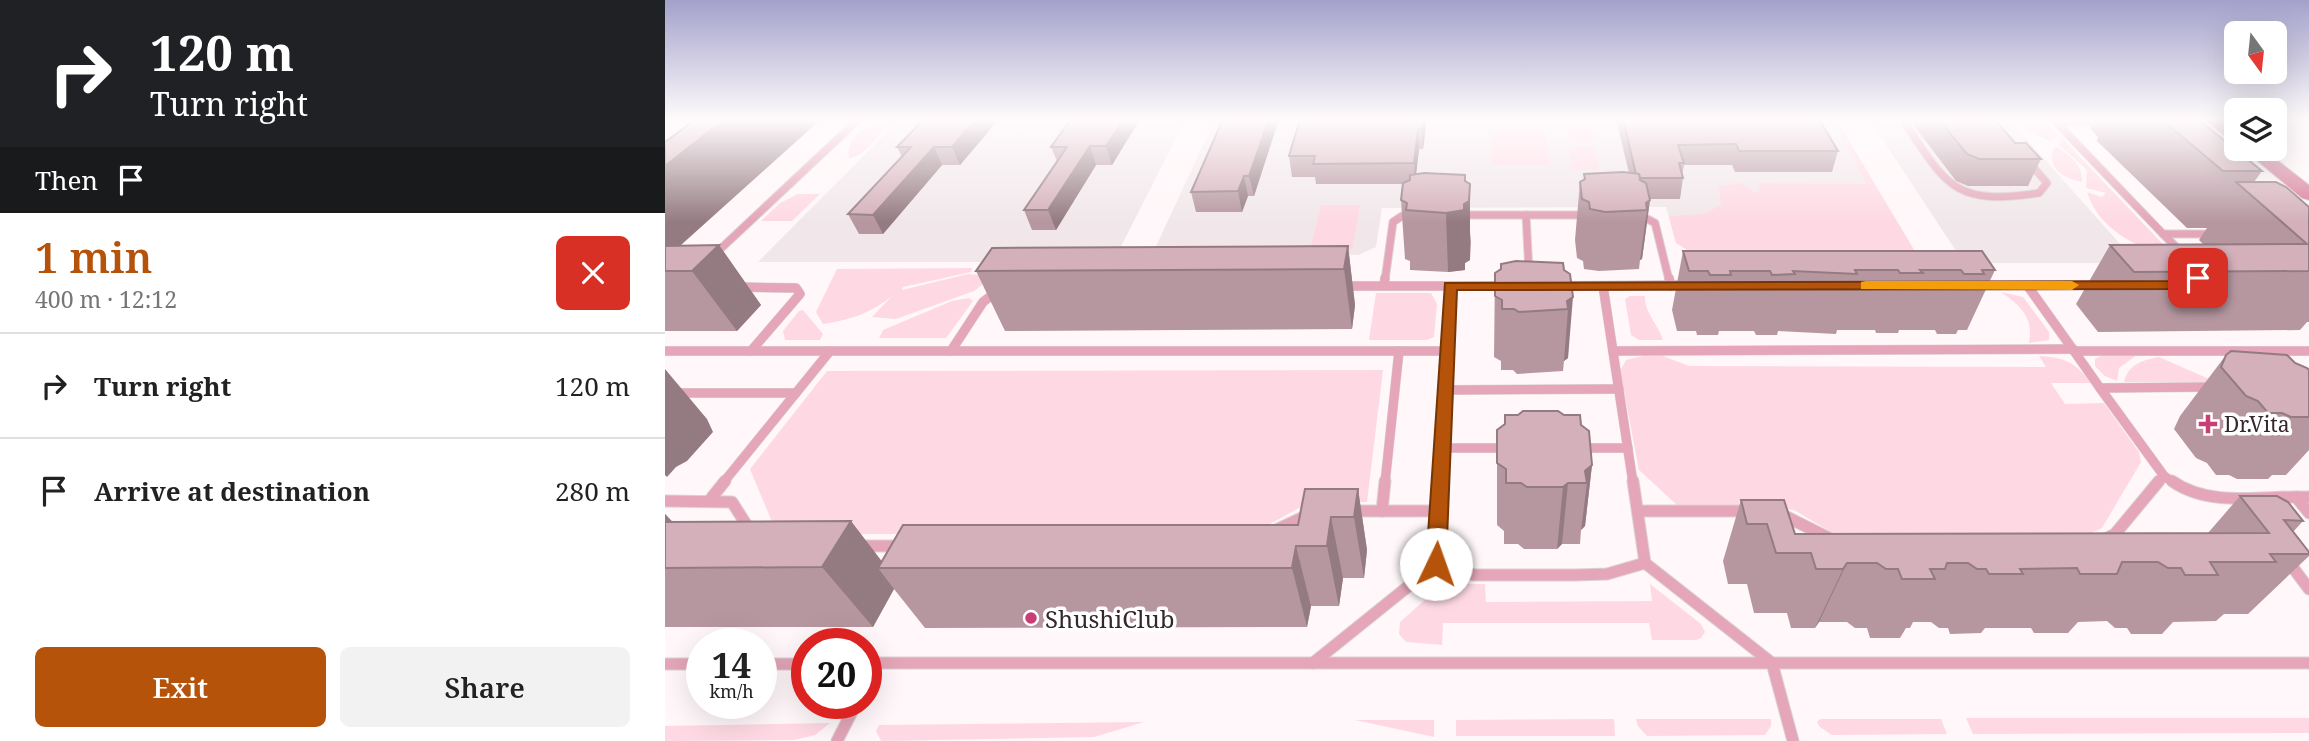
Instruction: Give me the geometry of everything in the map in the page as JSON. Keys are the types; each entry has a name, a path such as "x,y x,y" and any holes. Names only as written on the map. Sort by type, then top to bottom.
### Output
{"main road":[{"path":"2267,161 2309,194"}],"lane":[{"path":"711,257 821,154"},
{"path":"1927,154 1948,183 1965,191 1986,195 2026,195 2044,190 2047,183 2023,155"},
{"path":"2087,154 2187,259"},
{"path":"1384,286 1393,222 1402,216 1424,215"},
{"path":"1449,215 1594,215"},
{"path":"1525,215 1529,286"},
{"path":"1635,215 1646,217 1655,223 1671,285"},
{"path":"2164,233 2219,233"},
{"path":"1554,286 1697,285"},
{"path":"1974,285 2106,285"},
{"path":"2027,285 2164,476 2177,487 2190,494 2309,497"},
{"path":"1326,286 1516,286"},
{"path":"1313,663 1436,564 1450,286"},
{"path":"1603,286 1646,563 1772,663 1793,741"},
{"path":"721,287 785,287 799,291 797,300 751,351"},
{"path":"951,351 983,302 1007,288"},
{"path":"665,351 1446,351"},
{"path":"709,501 829,351"},
{"path":"1382,511 1399,351"},
{"path":"1613,351 2309,351"},
{"path":"2100,387 2217,387"},
{"path":"1445,390 1619,389"},
{"path":"665,393 796,393"},
{"path":"1442,448 1521,448"},
{"path":"1575,448 1628,448"},
{"path":"2094,541 2115,534 2164,476"},
{"path":"2238,496 2245,507"},
{"path":"2296,497 2309,513"},
{"path":"665,502 709,501 736,504 758,540"},
{"path":"1260,537 1301,517 1330,511 1439,511"},
{"path":"1638,511 1761,511 1788,516 1825,537 1843,540"},
{"path":"850,545 918,547"},
{"path":"2277,547 2309,589"},
{"path":"1436,564 1451,571 1475,575 1575,575 1621,572 1646,563"},
{"path":"882,663 2309,663"},
{"path":"665,664 686,664"},
{"path":"837,741 848,719"}],"shaded area":[{"path":"849,154 860,154 855,157 849,158"},
{"path":"866,154 1168,154 1113,262 758,262"},
{"path":"1199,154 1857,154 1917,255 1676,243 1666,207 1382,208 1376,247 1358,255 1152,255"},
{"path":"1492,154 1548,154 1549,165 1492,165"},
{"path":"1570,154 1595,154 1599,170 1573,170"},
{"path":"1851,154 1857,154 1917,255 1697,256 1676,243 1669,216 1704,214 1721,205 1719,186 1742,183 1754,192 1759,191 1759,185 1762,183 1867,184"},
{"path":"1892,154 2040,154 2137,263 1964,263"},
{"path":"2052,154 2070,156 2080,170 2082,182 2063,175 2052,160"},
{"path":"2069,154 2077,154 2176,258 2136,244 2111,228 2093,206 2087,192 2102,197 2106,193 2086,188 2087,170"},
{"path":"798,194 820,194 792,221 761,221 780,203"},
{"path":"1321,205 1360,205 1352,250 1310,250"},
{"path":"972,268 971,272 903,287 902,290 968,274 980,275 983,284 974,291 896,319 872,317 892,296 868,311 833,322 823,324 816,312 837,269"},
{"path":"2001,292 2023,297 2049,332 2049,340 2029,343 2028,320 2015,302"},
{"path":"1376,293 1431,293 1437,304 1434,337 1427,340 1369,340"},
{"path":"1630,296 1645,296 1647,307 1663,340 1639,340 1631,335 1625,299"},
{"path":"969,298 973,301 946,338 879,338 883,330 952,301"},
{"path":"803,310 823,334 820,340 785,340 783,331 799,311"},
{"path":"2105,354 2137,355 2119,368 2117,381 2105,376 2095,366 2095,359"},
{"path":"1643,356 1663,356 1689,366 2046,367 2039,356 2056,358 2075,366 2091,383 2051,383 2065,404 2104,403 2139,452 2141,462 2102,528 2089,534 1836,535 1794,510 1748,505 1678,506 1639,470 1620,371 1626,360"},
{"path":"2159,357 2216,382 2124,382 2133,367 2142,361"},
{"path":"1383,370 1367,502 1310,502 1252,534 777,534 750,469 827,371"},
{"path":"1443,584 1485,584 1486,602 1652,601 1650,584 1701,624 1705,632 1696,640 1652,640 1649,623 1443,623 1442,645 1406,642 1399,634 1400,622"},
{"path":"1966,718 2309,718 2309,733 1973,734"},
{"path":"1614,719 1615,736 1456,736 1456,720"},
{"path":"1636,719 1771,719 1771,726 1765,735 1647,736 1638,726"},
{"path":"1820,719 1941,719 1947,734 1832,735 1820,727 1817,722"},
{"path":"1355,720 1434,720 1434,737"},
{"path":"1144,722 1094,737 881,741 876,731 879,725"},
{"path":"830,723 815,735 794,740 665,741 665,726"}],"building":[{"path":"665,154 681,154 665,166"},
{"path":"905,154 928,154 873,215 848,214"},
{"path":"1063,154 1085,154 1048,210 1024,210"},
{"path":"1208,154 1257,154 1249,176 1244,176 1238,191 1191,192"},
{"path":"1290,154 1415,154 1414,163 1313,164 1315,156 1289,156"},
{"path":"1631,154 1681,154 1684,163 1679,163 1683,178 1640,178 1639,174 1636,174"},
{"path":"1967,154 2036,154 2041,159 1979,159"},
{"path":"2202,154 2224,154 2224,161 2250,161 2262,171 2223,171"},
{"path":"1584,174 1639,174 1640,180 1646,183 1650,200 1646,203 1647,210 1605,212 1590,209 1589,202 1582,199 1580,182 1585,179"},
{"path":"1410,175 1465,175 1465,181 1470,184 1469,201 1464,204 1464,210 1446,213 1406,210 1407,203 1401,200 1403,183 1410,180"},
{"path":"2236,182 2276,182 2309,207 2309,271 2134,272 2110,245 2307,244"},
{"path":"719,245 692,271 665,271 665,246"},
{"path":"1348,246 1344,269 976,271 992,248"},
{"path":"1683,251 1982,251 1995,270 1982,270 1984,274 1964,274 1961,270 1900,273 1898,270 1855,270 1857,274 1793,271 1795,274 1772,275 1770,271 1730,271 1731,275 1710,275 1708,271 1689,271"},
{"path":"1516,261 1563,263 1564,270 1570,274 1573,297 1567,301 1568,309 1519,312 1502,309 1502,300 1495,296 1495,273 1501,269 1501,264"},
{"path":"2231,351 2287,355 2295,363 2307,368 2309,417 2268,413 2258,401 2246,396 2221,367 2226,355"},
{"path":"1523,411 1558,411 1564,415 1580,415 1581,425 1589,431 1592,465 1585,471 1587,483 1568,483 1563,487 1527,487 1521,483 1506,483 1506,469 1497,463 1497,430 1505,424 1505,415 1518,415"},
{"path":"1305,489 1358,489 1354,517 1331,517 1327,546 1296,546 1292,568 878,568 903,525 1298,525"},
{"path":"2240,496 2277,496 2288,502 2303,521 2284,520 2309,554 2270,554 2276,562 2210,562 2218,575 2185,575 2181,568 2168,568 2158,562 2122,562 2117,574 2080,574 2077,568 2020,569 2023,574 1989,574 1986,569 1977,569 1968,563 1947,563 1945,569 1930,569 1935,579 1902,579 1898,569 1886,569 1877,563 1847,563 1843,569 1816,569 1811,553 1776,553 1767,524 1747,524 1741,500 1784,500 1795,534 2269,533"},
{"path":"851,521 822,567 665,568 665,522"}],"slow traffic":[{"path":"1866,285 2072,285"}],"place":[{"name":"Dr.Vita","path":"2208,424"},
{"name":"ShushiClub","path":"1031,618"}],"route":[{"path":"1436,564 1450,286 2185,285 2196,282 2198,278"}]}
